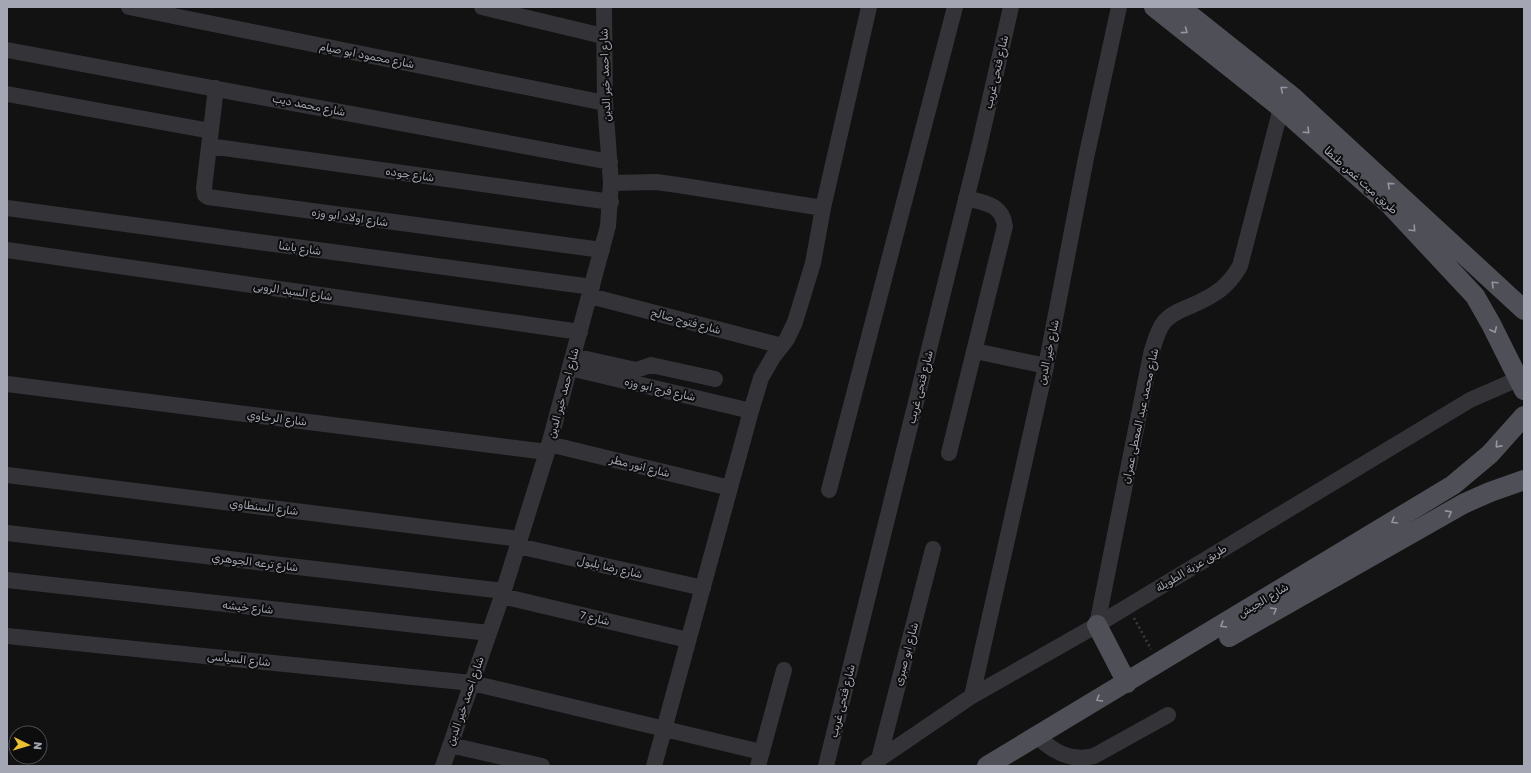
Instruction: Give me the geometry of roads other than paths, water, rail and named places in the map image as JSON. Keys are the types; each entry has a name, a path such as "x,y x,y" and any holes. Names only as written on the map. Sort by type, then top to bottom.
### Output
{"main road":[{"name":"طريق ميت غمر, طنطا","path":"1154,7 1281,108 1389,204 1475,296 1491,324 1521,384"},
{"name":"طريق ميت غمر, طنطا","path":"1180,7 1292,97 1401,195 1493,283 1524,310"},
{"name":"شارع الجيش","path":"1012,766 1042,741 1127,683 1453,485 1490,454 1524,416"},
{"name":"شارع الجيش","path":"986,766 1042,741 1456,508 1490,492 1524,480"},
{"path":"1098,625 1127,683"}],"street":[{"name":"شارع محمود ابو صيام","path":"129,7 605,103"},
{"path":"482,7 603,36"},
{"name":"شارع احمد خير الدين","path":"443,766 503,594 548,448 608,226 611,202 611,182 605,103 603,36 604,7"},
{"path":"654,766 761,378 796,322 813,262 823,208 870,7"},
{"path":"829,490 954,7"},
{"name":"شارع فتحى غريب","path":"826,766 966,198 1011,7"},
{"name":"شارع خير الدين","path":"972,696 1046,366 1086,158 1119,7"},
{"name":"شارع محمد ديب","path":"7,50 610,162"},
{"name":"شارع اولاد ابو وزه","path":"216,88 204,192 205,195 211,198 602,250"},
{"name":"شارع جوده","path":"7,94 210,139 611,202"},
{"name":"شارع محمد عبد المعطى عمران","path":"1098,625 1151,354 1156,338 1164,323 1176,312 1224,288 1232,281 1240,266 1281,108"},
{"path":"611,182 656,182 823,208"},
{"path":"949,452 1005,226 1004,216 998,209 966,198"},
{"name":"شارع باشا","path":"7,208 591,292"},
{"name":"شارع السيد الروبى","path":"7,250 580,332"},
{"name":"شارع فتوح صالح","path":"591,292 782,346"},
{"path":"975,351 1046,366"},
{"path":"572,362 636,370 651,365 715,379"},
{"name":"شارع فرج ابو وزه","path":"572,362 751,411"},
{"name":"شارع الرخاوي","path":"7,384 548,448"},
{"name":"طريق عزبة الطويلة","path":"874,763 972,696 1098,625 1470,400 1521,384"},
{"name":"شارع انور مطر","path":"548,448 730,488"},
{"name":"شارع السنطاوي","path":"7,475 519,542"},
{"name":"شارع ترعه الجوهري","path":"7,533 503,594"},
{"name":"شارع رضا بلبول","path":"519,542 703,588"},
{"name":"شارع ابو صبرى","path":"874,763 933,549"},
{"name":"شارع خيشه","path":"7,580 489,633"},
{"name":"شارع 7","path":"503,594 688,640"},
{"name":"شارع السياسى","path":"7,636 472,683 664,729 760,759"},
{"path":"760,759 784,670"},
{"path":"1042,741 1073,758 1094,756 1168,715"},
{"path":"450,745 542,766"}]}
